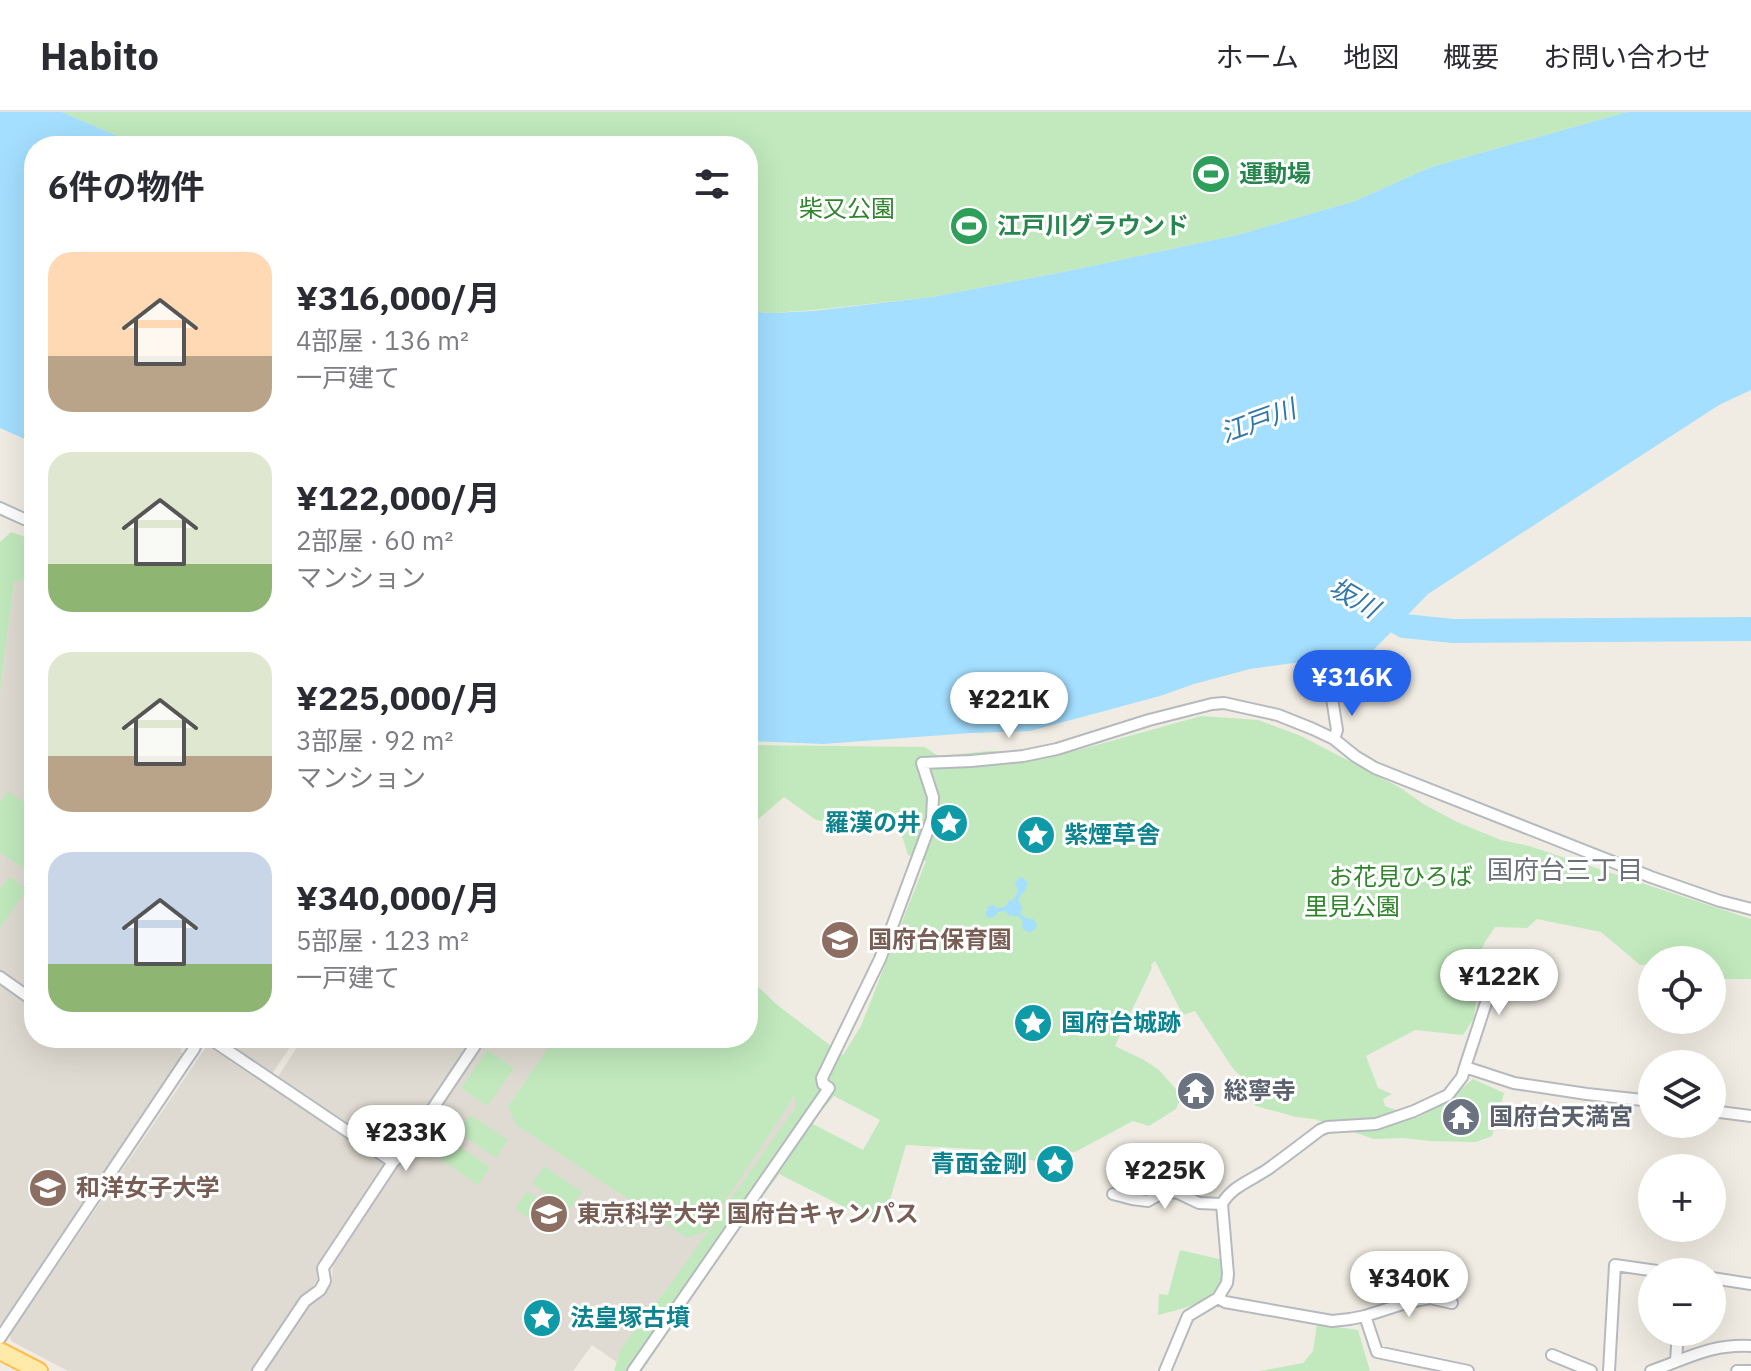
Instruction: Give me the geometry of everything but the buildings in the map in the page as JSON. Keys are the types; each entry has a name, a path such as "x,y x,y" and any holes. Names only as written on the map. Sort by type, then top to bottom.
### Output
{"main road":[{"path":"0,1351 32,1369"}],"street":[{"path":"0,508 24,519"},
{"path":"1331,692 1337,730 1334,739"},
{"path":"633,1371 829,1088 823,1084 822,1078 880,959 932,819 933,797 922,763 1023,756 1089,740 1149,720 1224,703 1278,715 1334,739 1375,768 1651,877 1751,909"},
{"path":"1165,1371 1188,1316 1218,1298 1227,1283 1222,1204 1234,1189 1320,1130 1376,1124 1448,1095 1462,1077 1501,957"},
{"path":"0,977 24,994"},
{"path":"0,1338 194,1048"},
{"path":"224,1048 393,1162"},
{"path":"258,1371 305,1301 320,1290 325,1281 323,1268 473,1048"},
{"path":"1465,1067 1514,1083 1638,1099"},
{"path":"1726,1113 1751,1116"},
{"path":"1113,1194 1148,1201 1166,1191 1199,1203 1222,1204"},
{"path":"1609,1371 1615,1265 1638,1268"},
{"path":"1726,1280 1751,1284"},
{"path":"1218,1298 1225,1302 1332,1321 1365,1316 1430,1298 1452,1303"},
{"path":"1365,1316 1377,1352 1468,1371"},
{"path":"1676,1361 1677,1346"},
{"path":"1651,1371 1719,1347 1751,1346"},
{"path":"1552,1355 1591,1371"},
{"path":"1737,1371 1751,1371"}],"shaded area":[{"path":"24,580 24,987 0,970 0,692 14,582"},
{"name":"和洋女子大学","path":"0,983 24,1000 24,1048 180,1048 184,1059 8,1318 0,1324"},
{"name":"東京科学大学 国府台キャンパス","path":"758,1046 811,1086 628,1370 592,1345 573,1371 262,1371 309,1303 332,1283 333,1261 481,1048"},
{"path":"205,1048 218,1048 389,1163 318,1268 317,1280 255,1371 68,1371 11,1341 10,1335"},
{"path":"233,1048 289,1048 272,1074"},
{"path":"296,1048 465,1048 397,1152 389,1151 277,1078"}],"green space":[{"name":"柴又公園","path":"62,112 1627,112 1431,167 1355,201 1237,235 932,297 771,313 758,312 758,136 118,136"},
{"path":"11,532 24,537 24,580 14,582 0,692 0,542"},
{"name":"里見公園","path":"1201,716 1258,720 1301,736 1399,787 1457,822 1501,840 1529,846 1751,919 1751,979 1726,979 1726,946 1638,946 1638,963 1601,932 1537,919 1527,928 1495,927 1468,979 1477,992 1474,1018 1463,1035 1415,1030 1366,1056 1378,1088 1392,1094 1383,1099 1385,1106 1417,1118 1447,1101 1473,1079 1504,1093 1492,1136 1476,1142 1430,1141 1374,1139 1314,1119 1256,1106 1245,1094 1249,1084 1234,1070 1195,1011 1183,1015 1155,961 1115,1046 1159,1070 1182,1096 1176,1109 1149,1126 1133,1121 1075,1152 1068,1152 1064,1158 1044,1163 989,1150 906,1145 889,1203 878,1224 779,1174 642,1371 614,1371 621,1348 675,1278 795,1108 795,1095 705,1232 687,1238 516,1125 508,1106 548,1048 758,1048 758,987 843,1055 861,1026 926,861 908,855 898,830 816,820 784,797 758,819 758,745 925,747 938,756 990,751 1075,751","holes":["834,1096 880,1120 863,1150 811,1123"]},
{"path":"7,791 24,802 24,869 0,853 0,802"},
{"path":"10,877 24,887 24,893 0,928 0,888"},
{"path":"487,1050 514,1068 487,1106 461,1088"},
{"path":"470,1115 508,1140 496,1158 458,1132"},
{"path":"452,1142 490,1167 478,1185 440,1159"},
{"path":"544,1166 582,1192 570,1209 532,1184"},
{"path":"527,1191 565,1217 553,1234 515,1209"},
{"path":"1180,1250 1223,1260 1221,1280 1203,1300 1158,1315 1159,1294 1168,1295"},
{"path":"1317,1324 1358,1330 1370,1371 1260,1371 1303,1363 1313,1351"}],"water":[{"path":"0,112 62,112 118,136 24,136 24,439 0,428"},
{"name":"江戸川","path":"1627,112 1751,112 1751,390 1719,405 1428,594 1358,666 1308,661 1250,669 1030,731 823,744 758,741 758,312 813,311 932,297 1237,235 1355,201 1431,167"},
{"path":"1022,877 1027,885 1018,900 1022,907 1020,913 1033,919 1037,925 1029,933 1022,928 1023,921 1017,916 1010,916 1005,911 998,912 995,917 988,918 985,914 989,905 1005,907 1014,899 1018,891 1015,883"}],"waterway":[{"name":"坂川","path":"1371,607 1404,626 1453,631 1751,629"}],"place":[{"name":"運動場","path":"1211,174"},
{"name":"江戸川グラウンド","path":"969,226"},
{"name":"羅漢の井","path":"949,823"},
{"name":"紫煙草舎","path":"1036,835"},
{"name":"国府台保育園","path":"840,940"},
{"name":"国府台城跡","path":"1033,1023"},
{"name":"総寧寺","path":"1196,1091"},
{"name":"国府台天満宮","path":"1461,1117"},
{"name":"青面金剛","path":"1055,1164"},
{"name":"和洋女子大学","path":"48,1188"},
{"name":"東京科学大学 国府台キャンパス","path":"549,1214"},
{"name":"法皇塚古墳","path":"542,1318"}],"district":[{"name":"国府台三丁目","path":"1565,870"}],"park label":[{"name":"お花見ひろば","path":"1401,877"}]}
